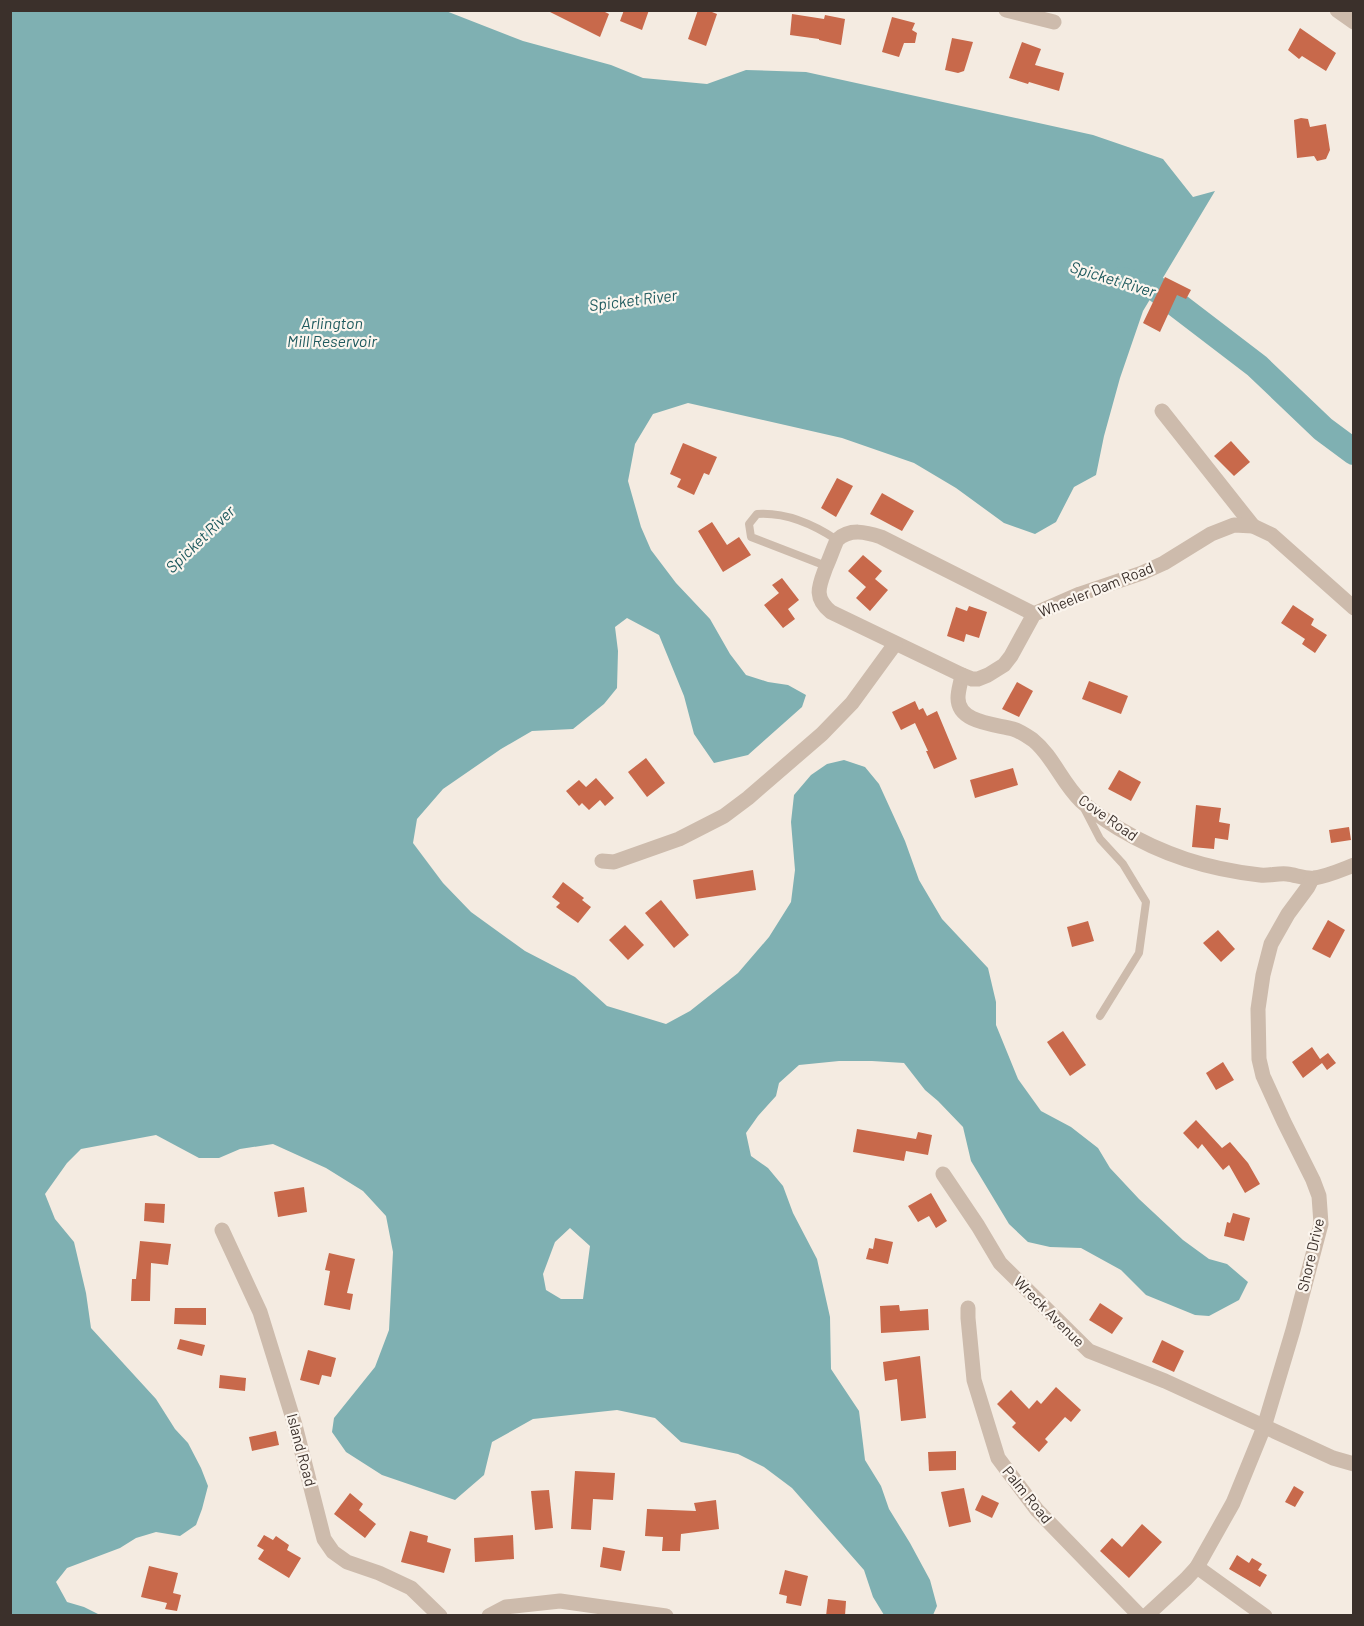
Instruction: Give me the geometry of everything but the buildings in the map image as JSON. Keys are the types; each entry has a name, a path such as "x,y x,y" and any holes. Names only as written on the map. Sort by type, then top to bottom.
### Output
{"street":[{"path":"1006,10 1054,22"},
{"path":"1336,10 1353,22"},
{"path":"1161,411 1253,526 1280,541 1353,608"},
{"name":"Wheeler Dam Road","path":"962,675 978,679 1004,665 1034,614 1080,594 1142,573 1164,563 1211,534 1234,525 1253,526"},
{"path":"962,675 895,644 825,607 820,600 820,584 837,540 842,535 857,531 881,537 1034,614"},
{"path":"608,861 680,839 724,816 822,734 852,703 895,644"},
{"name":"Cove Road","path":"962,675 958,699 961,710 980,721 1015,730 1028,736 1038,745 1081,801 1093,812 1137,839 1196,863 1264,875 1287,874 1312,879 1353,866"},
{"name":"Shore Drive","path":"1146,1616 1197,1567 1233,1503 1264,1427 1321,1224 1319,1196 1313,1180 1263,1076 1258,1059 1258,1009 1271,944 1312,879"},
{"name":"Wreck Avenue","path":"943,1174 1000,1263 1089,1352 1165,1381 1333,1458 1353,1464"},
{"name":"Island Road","path":"222,1230 260,1312 295,1425 324,1539 333,1552 347,1562 411,1588 440,1616"},
{"name":"Palm Road","path":"968,1308 974,1380 998,1458 1037,1510 1140,1616"},
{"path":"1197,1567 1265,1616"},
{"path":"489,1616 506,1607 560,1601 666,1616"}],"lane":[{"path":"827,566 751,537 749,524 757,514 771,513 789,516 837,540"},
{"path":"1081,801 1100,839 1123,864 1146,902 1139,953 1100,1016"}],"water":[{"name":"Arlington Mill Reservoir","path":"11,10 446,11 523,41 611,65 643,78 707,84 746,70 806,72 1093,135 1163,159 1193,197 1215,191 1143,311 1120,378 1096,475 1074,487 1056,522 1035,534 1004,523 956,488 914,463 842,438 688,403 653,414 635,444 628,481 641,527 651,550 676,583 710,619 730,654 746,675 788,685 806,695 802,707 748,755 714,763 694,734 684,696 659,635 627,618 615,627 618,651 617,688 604,704 573,729 532,731 501,749 443,789 417,819 413,843 443,883 471,912 525,951 575,977 607,1006 666,1024 690,1011 738,973 769,937 791,902 795,870 791,822 794,795 811,775 827,764 844,760 865,767 879,784 905,841 919,880 942,919 988,968 996,1002 996,1025 1018,1079 1041,1111 1071,1127 1098,1148 1110,1168 1183,1240 1209,1259 1227,1264 1248,1282 1239,1300 1209,1316 1195,1315 1146,1295 1121,1270 1081,1248 1050,1247 1028,1242 1009,1224 971,1161 963,1127 925,1090 904,1063 839,1061 799,1065 779,1083 776,1096 746,1133 751,1156 768,1168 783,1186 793,1213 817,1259 830,1317 831,1369 859,1411 865,1460 881,1486 889,1509 930,1580 937,1606 933,1615 884,1615 873,1597 864,1570 792,1488 764,1467 738,1454 681,1442 655,1418 617,1410 533,1419 492,1442 484,1475 455,1500 382,1475 346,1452 332,1432 334,1418 375,1367 389,1330 393,1252 386,1216 363,1191 326,1168 273,1144 240,1149 219,1158 199,1158 156,1135 81,1149 67,1163 45,1194 55,1219 74,1242 86,1293 91,1328 156,1399 175,1429 188,1443 208,1486 196,1525 180,1536 156,1532 136,1538 120,1548 67,1568 56,1582 67,1602 100,1615 11,1615","holes":["570,1228 590,1246 583,1299 561,1299 546,1290 543,1274 555,1242"]}],"waterway":[{"name":"Spicket River","path":"1122,280 1155,288 1257,366 1323,429 1354,452"}]}
